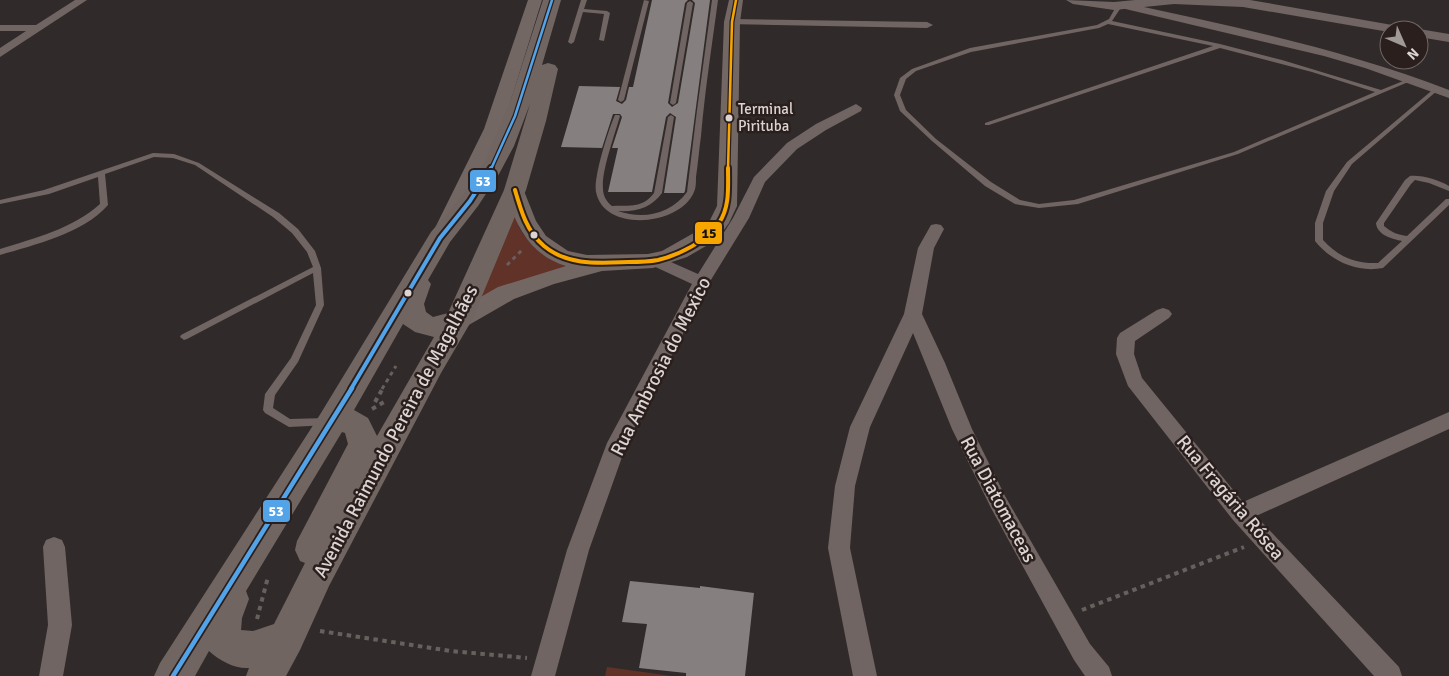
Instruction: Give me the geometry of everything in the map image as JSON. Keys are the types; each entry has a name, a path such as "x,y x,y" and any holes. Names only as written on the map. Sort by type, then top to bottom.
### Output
{"main road":[{"path":"535,0 512,76 493,129 432,251 411,304 413,317 425,327 440,328 459,320 506,294 526,286 605,263"},
{"name":"Avenida Raimundo Pereira de Magalhães","path":"173,676 332,422 432,251 459,216 491,168 532,95 552,0"},
{"path":"516,190 526,224 537,239 546,248 573,260 605,263 655,260 686,249 702,238 718,224 727,206 732,22 736,0"},
{"path":"532,95 574,5"},
{"name":"Avenida Raimundo Pereira de Magalhães","path":"256,663 289,632 317,574 430,367 459,320 516,190 536,121 532,95"},
{"path":"317,574 311,555 314,541 363,444 361,429 354,421 343,419 332,422"},
{"path":"256,663 228,646 222,638 222,628 226,609 263,532"}],"street":[{"path":"0,53 82,0"},
{"path":"1073,0 1115,3 1167,1 1243,3 1379,26"},
{"path":"1115,3 1319,51 1449,94"},
{"path":"732,22 927,25"},
{"path":"0,28 39,28"},
{"path":"1429,35 1449,38"},
{"name":"Rua Ambrosia do Mexico","path":"545,668 578,550 617,443 701,282 741,218 759,180 792,146 856,108"},
{"path":"727,192 759,180"},
{"path":"865,676 839,548 845,486 860,427 913,314 926,248 936,229"},
{"path":"655,260 701,282"},
{"name":"Rua Diatomaceas","path":"913,314 936,363 962,429 998,502 1082,652 1100,676"},
{"name":"Rua Fragária Rósea","path":"1163,314 1126,338 1125,354 1134,381 1240,513 1390,676"},
{"path":"1240,513 1449,420"},
{"path":"52,676 60,626 54,547"}],"lane":[{"path":"574,5 584,0"},
{"path":"617,116 598,189 602,202 606,207 616,213 629,217 647,217 666,214 687,201 691,192 715,0"},
{"path":"621,100 646,1"},
{"path":"673,103 690,3"},
{"path":"1115,3 1111,20 1107,22 1086,29 970,50 914,70 903,78 897,95 903,111 934,140 988,184 1018,202 1039,206 1075,202 1236,153 1410,80"},
{"path":"574,5 607,13 602,40"},
{"path":"571,42 574,5"},
{"path":"1107,22 1220,46 1328,73 1382,92"},
{"path":"987,124 1220,46"},
{"path":"1436,89 1349,162 1330,191 1319,223 1319,240 1331,255 1349,263 1366,267 1380,266 1449,201"},
{"path":"606,207 632,209 654,200 658,193 671,117"},
{"path":"0,202 46,192 153,156 174,156 197,164 276,215 295,231 311,250 317,268 320,305 295,360 270,394 268,410 288,423 332,422"},
{"path":"0,252 74,226 93,216 104,204 102,174"},
{"path":"1407,240 1386,234 1380,228 1380,222 1408,182 1413,178 1424,178 1449,189"},
{"path":"184,337 317,268"}],"path":[{"path":"503,274 507,265 526,246 537,239"},
{"path":"375,402 396,366"},
{"path":"1106,601 1222,556"},
{"path":"256,663 270,571"},
{"path":"289,632 451,651 545,668"}],"shaded area":[{"path":"513,208 516,220 526,238 541,250 571,264 472,307"},
{"path":"607,667 672,676 605,676"}],"building":[{"name":"Terminal Pirituba","path":"652,0 688,0 685,3 668,103 672,107 678,103 695,3 692,0 710,0 685,191 684,193 664,193 676,117 670,113 666,117 652,192 608,192 618,148 612,148 622,117 620,114 613,114 602,148 561,147 579,86 620,87 616,101 622,104 626,100 629,87 633,87"},
{"path":"630,581 700,588 700,586 754,593 745,676 686,676 686,673 639,668 647,624 622,622"}],"transit line":[{"name":"53","path":"173,676 332,422 440,238 470,201 496,161 521,99 552,0"},
{"name":"15","path":"515,190 529,228 539,241 552,252 578,261 596,263 653,261 679,252 714,229 727,206 732,22 736,0"}],"place":[{"name":"Terminal Pirituba","path":"729,118"}]}
